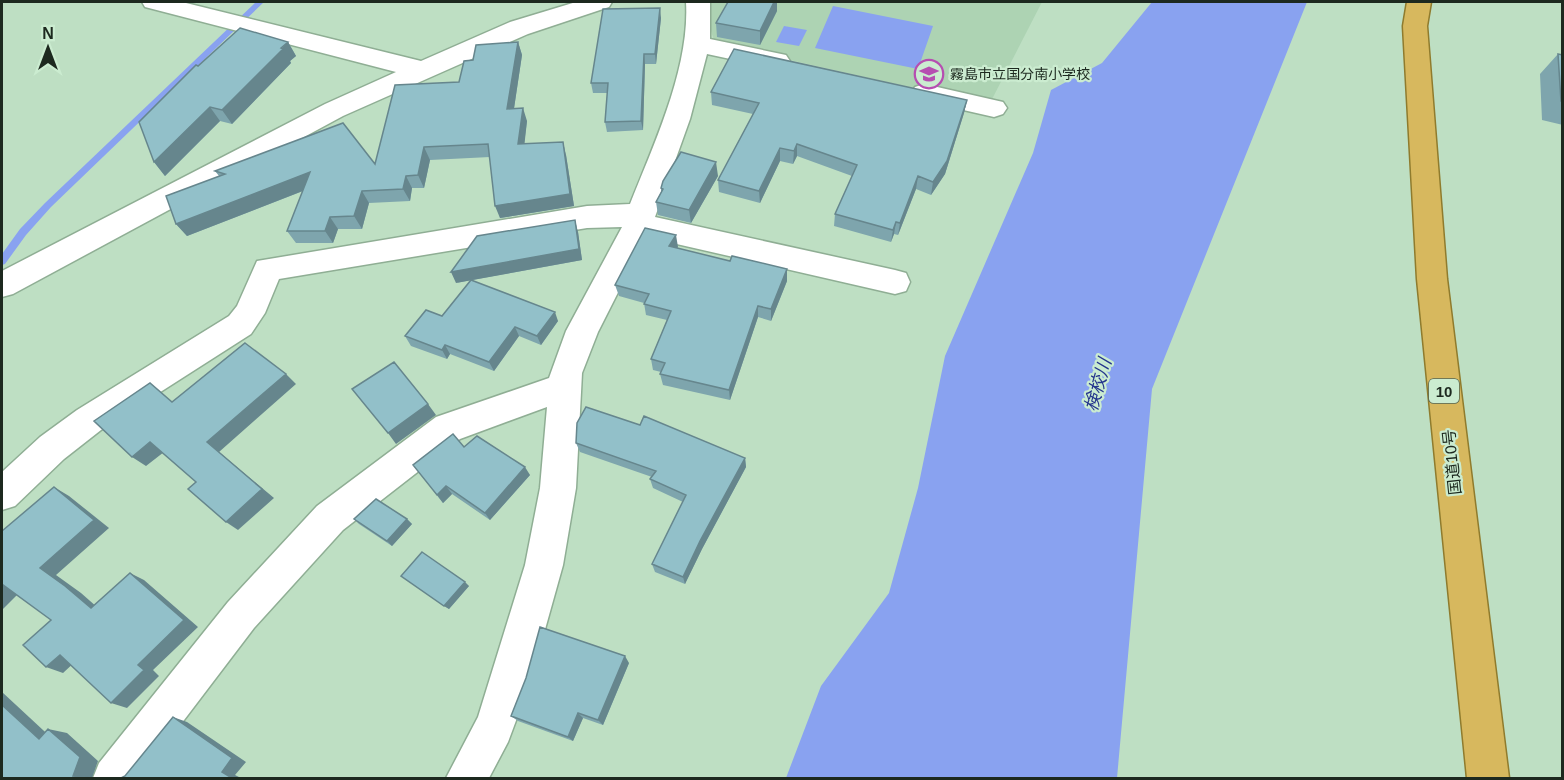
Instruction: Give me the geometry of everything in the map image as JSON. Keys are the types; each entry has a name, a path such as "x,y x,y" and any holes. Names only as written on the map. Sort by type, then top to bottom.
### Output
{"highway":[{"name":"国道10号","path":"1419,2 1415,26 1432,279 1488,778"}],"street":[{"path":"154,2 240,22 421,70"},
{"path":"2,285 314,120 421,70 519,28 600,2"},
{"path":"467,778 494,728 502,706 544,565 558,488 566,373 582,331 639,220 677,119 697,44 698,2"},
{"path":"697,44 800,66"},
{"path":"903,88 994,108"},
{"path":"2,494 69,433 240,325 249,313 268,269 587,217 639,220 896,282"},
{"path":"114,778 241,615 330,519 448,428 566,387"}],"shaded area":[{"name":"霧島市立国分南小学校","path":"701,2 1042,2 989,105 715,43"}],"water":[{"name":"検校川","path":"1152,2 1307,2 1152,389 1117,778 786,778 821,686 889,593 918,488 945,356 1033,153 1051,90 1102,63"},
{"path":"833,6 933,26 918,69 815,48"},
{"path":"784,26 807,30 799,46 776,42"}],"building":[{"path":"728,2 774,2 760,31 716,23"},
{"path":"660,8 655,54 644,54 641,121 605,122 608,83 591,83 603,9"},
{"path":"240,28 288,42 222,110 210,107 154,162 139,122 196,65 198,66"},
{"path":"518,42 507,109 523,108 518,144 563,142 570,194 495,206 488,144 424,147 418,175 406,176 403,189 362,191 354,216 330,217 325,231 287,231 310,172 176,224 166,196 225,174 215,171 343,123 375,164 395,85 459,82 464,61 473,60 476,45"},
{"path":"734,49 967,100 947,161 933,182 918,176 900,223 896,222 893,230 835,214 857,165 797,144 794,151 780,148 759,191 718,180 759,103 711,92"},
{"path":"1558,54 1563,55 1563,101 1561,101"},
{"path":"681,152 716,162 689,210 656,202 663,189 661,188 663,181"},
{"path":"575,220 579,249 451,272 477,236"},
{"path":"645,228 676,235 669,246 730,261 732,256 787,269 771,309 758,306 729,390 660,374 665,363 651,359 671,311 644,304 649,294 615,285"},
{"path":"471,280 555,312 537,336 515,327 489,362 445,345 442,350 405,336 426,310 442,316"},
{"path":"245,343 286,374 207,442 262,489 226,522 188,489 196,482 150,442 132,457 94,421 150,383 172,402"},
{"path":"394,362 428,404 388,433 352,389"},
{"path":"586,407 640,425 644,416 745,458 683,577 652,564 686,495 650,479 656,471 576,443 577,423"},
{"path":"453,434 464,447 477,436 525,467 485,513 446,486 437,495 413,465"},
{"path":"54,487 94,520 40,568 91,608 130,573 184,620 138,665 144,670 111,703 60,655 46,667 23,645 51,620 3,585 2,587 2,531"},
{"path":"376,499 407,519 387,541 354,519"},
{"path":"422,552 465,582 444,606 401,576"},
{"path":"540,627 625,656 598,720 578,713 568,737 511,716 526,678"},
{"path":"2,705 39,739 48,729 80,757 73,776 86,777 2,778"},
{"path":"173,717 232,758 222,772 232,778 121,778"}],"waterway":[{"path":"2,261 23,232 48,205 260,2"}],"place":[{"name":"霧島市立国分南小学校","path":"929,74"}]}
